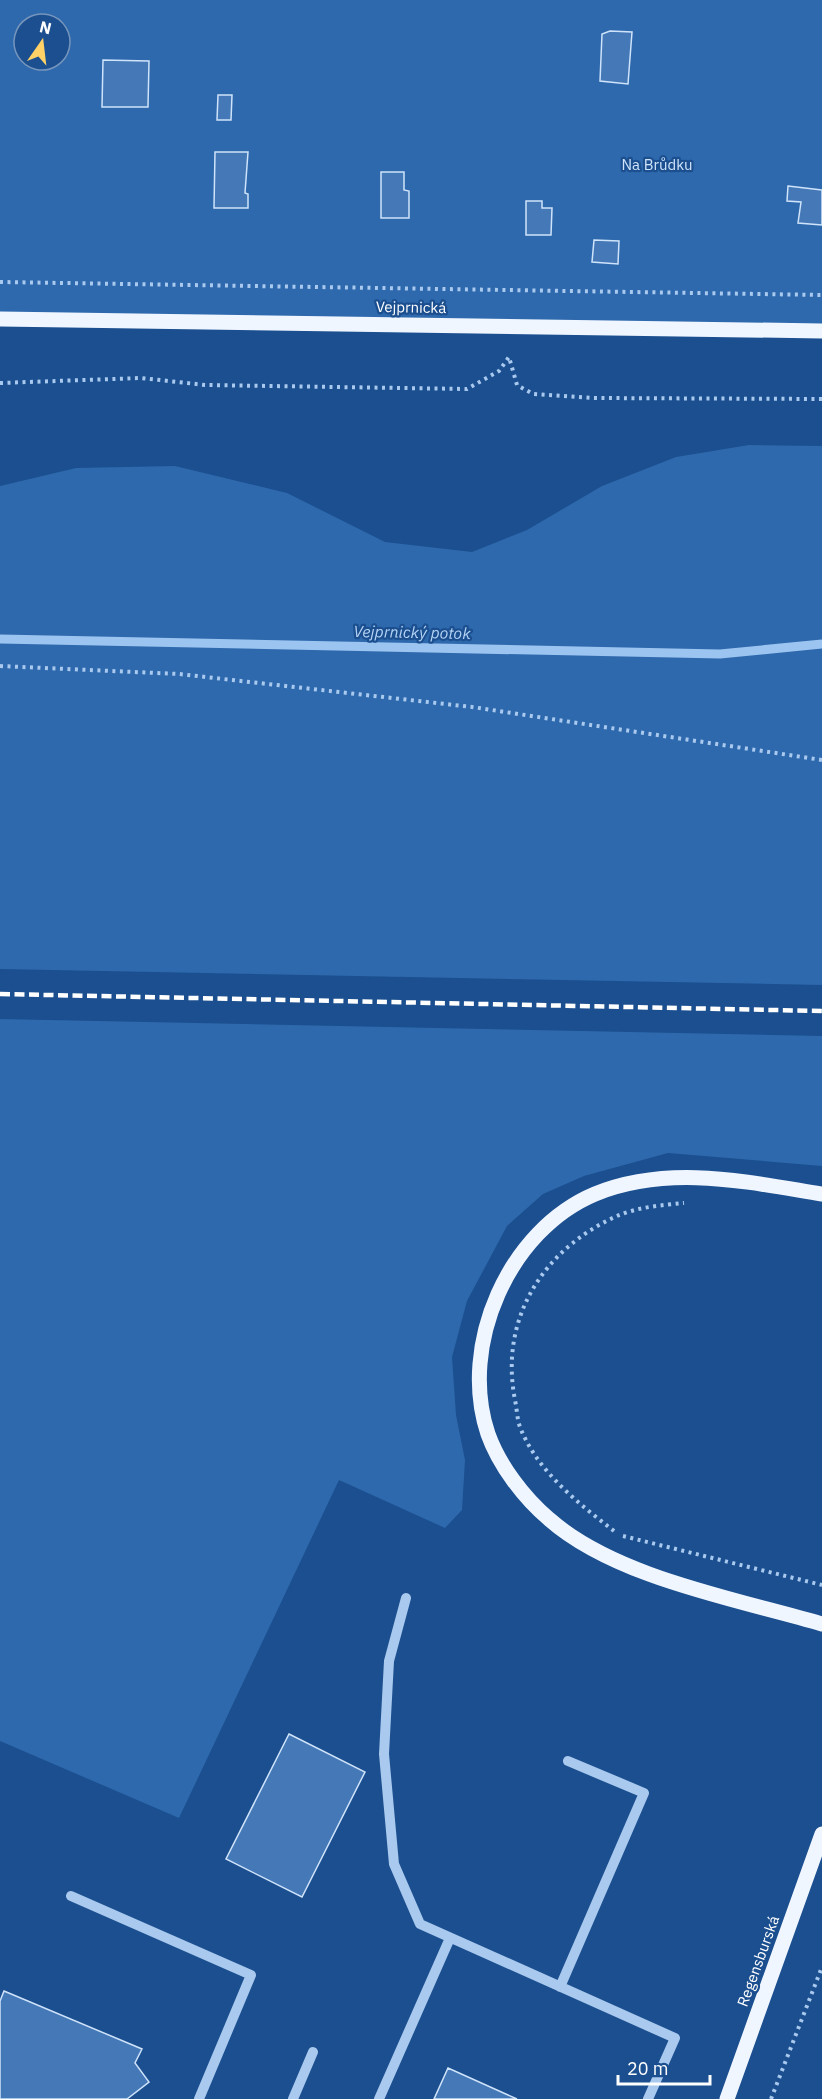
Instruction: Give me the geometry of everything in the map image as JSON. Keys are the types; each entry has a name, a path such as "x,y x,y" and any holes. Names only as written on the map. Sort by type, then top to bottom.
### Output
{"main road":[{"name":"Vejprnická","path":"0,319 822,331"},
{"path":"822,1194 728,1179 669,1177 632,1183 594,1195 556,1217 525,1247 502,1284 487,1319 481,1355 481,1384 488,1434 504,1465 528,1500 550,1521 590,1548 650,1575 822,1624"},
{"name":"Regensburská","path":"727,2099 822,1834"}],"lane":[{"path":"406,1598 389,1661 384,1754 394,1864 420,1924 675,2038 648,2099"},
{"path":"560,1987 644,1793 568,1761"},
{"path":"71,1896 251,1975 199,2099"},
{"path":"379,2099 450,1938"},
{"path":"293,2099 313,2052"}],"path":[{"path":"0,282 822,295"},
{"path":"0,383 141,378 240,387 466,389 499,371 509,357 517,385 532,394 593,398 822,399"},
{"path":"0,666 179,674 460,705 822,760"},
{"path":"693,1203 661,1205 618,1215 570,1245 534,1284 519,1318 511,1353 513,1387 520,1426 538,1460 578,1503 619,1535 822,1585"},
{"path":"771,2099 822,1967"}],"green space":[{"name":"Na Brůdku","path":"0,0 822,0 822,331 0,319"},
{"path":"749,445 822,446 822,985 0,969 0,486 76,468 175,466 287,493 385,542 472,552 527,530 602,486 676,457"},
{"path":"0,1019 822,1036 822,1166 668,1153 584,1176 543,1194 507,1226 467,1301 452,1357 456,1415 465,1460 462,1510 445,1528 339,1480 179,1818 0,1741"}],"building":[{"path":"610,31 632,32 628,84 600,81 602,34"},
{"path":"103,60 149,61 148,107 102,107"},
{"path":"218,95 232,95 231,120 217,120"},
{"path":"215,152 248,152 245,193 248,194 248,208 214,208"},
{"path":"381,172 404,172 404,190 409,191 409,218 381,218"},
{"path":"788,186 822,190 822,225 798,223 801,202 787,201"},
{"path":"526,201 542,201 542,208 552,208 551,235 526,235"},
{"path":"594,240 619,241 618,264 592,262"},
{"path":"289,1734 365,1772 302,1897 226,1859"},
{"path":"4,1991 142,2049 135,2063 149,2082 127,2099 0,2099 0,2001"},
{"path":"448,2068 517,2099 434,2099"}],"waterway":[{"name":"Vejprnický potok","path":"0,639 720,654 822,644"}],"railway":[{"path":"0,994 822,1011"}]}
